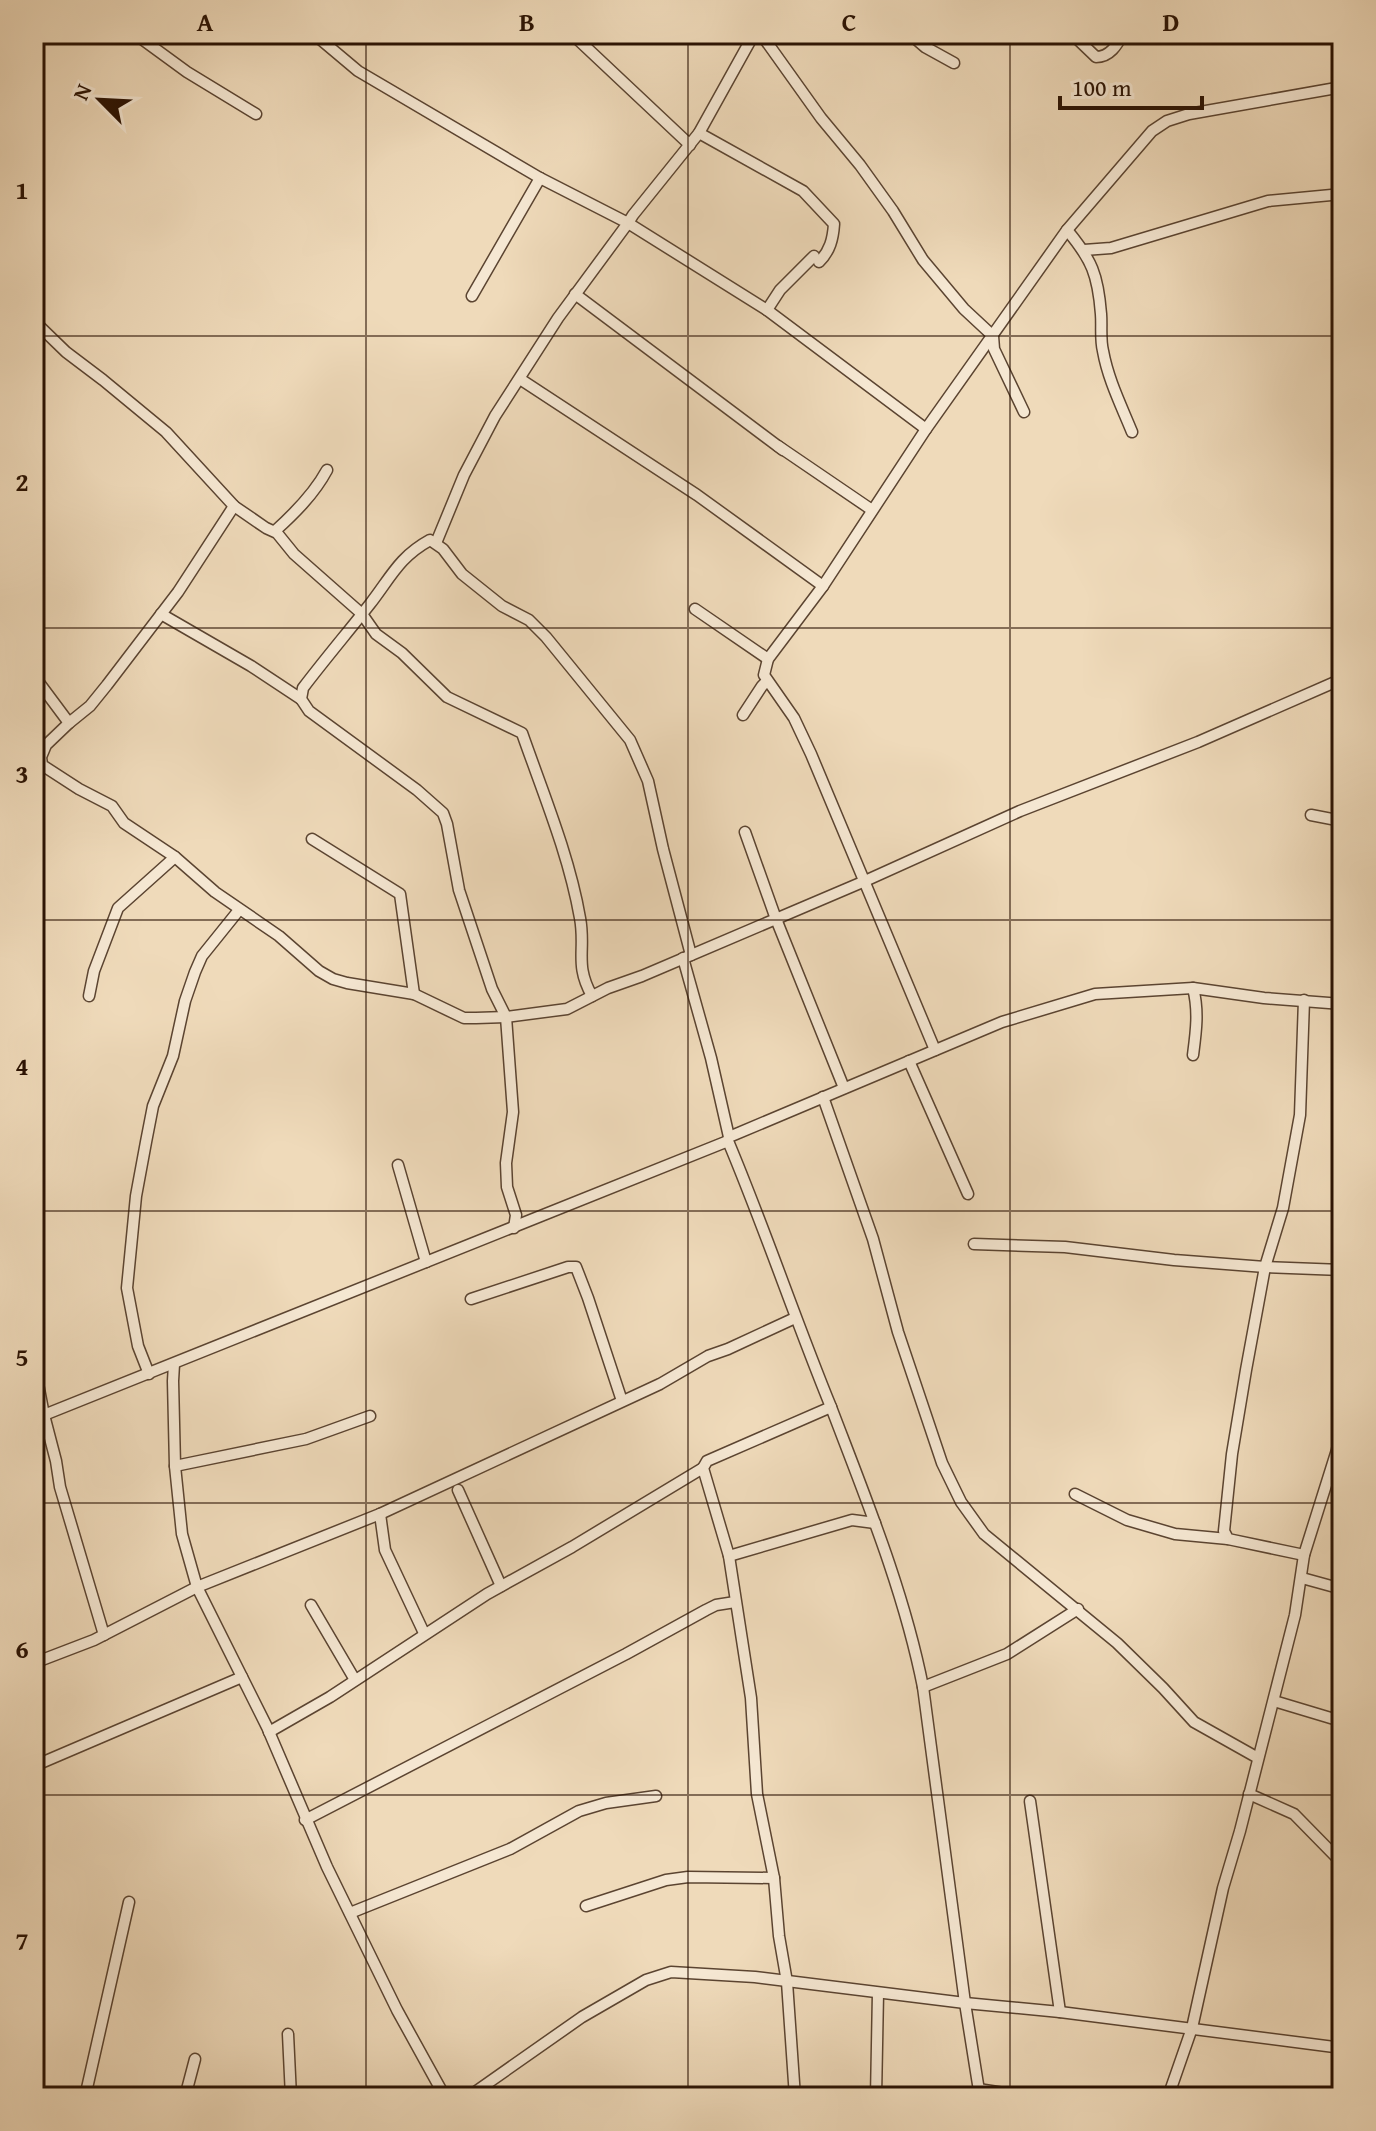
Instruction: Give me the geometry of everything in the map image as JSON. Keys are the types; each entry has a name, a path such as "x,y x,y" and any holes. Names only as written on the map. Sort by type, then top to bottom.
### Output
{"street":[{"path":"135,34 187,72 256,114"},
{"path":"314,34 358,71 540,178 628,223 767,310 926,429"},
{"path":"572,34 690,145"},
{"path":"436,543 464,475 495,416 575,294 699,133 754,34"},
{"path":"761,34 821,118 885,199 923,260 964,309 993,336 994,349 1024,412"},
{"path":"910,34 925,47 954,63"},
{"path":"1072,34 1096,57 1102,57 1117,45 1123,34"},
{"path":"935,1050 794,718 764,675 768,659 823,586 926,429 1067,230 1152,131 1167,121 1189,114 1342,87"},
{"path":"699,133 803,191 834,224 826,255 816,259 780,290 767,310"},
{"path":"472,296 540,178"},
{"path":"1084,250 1111,248 1268,201 1342,194"},
{"path":"1067,230 1092,265 1098,287 1102,348 1109,376 1132,432"},
{"path":"575,294 783,450"},
{"path":"34,321 66,352 166,432 234,506 275,531 294,554 362,614 376,634 402,653 447,697 522,733 568,869 580,918 582,972 592,996"},
{"path":"520,379 697,495 823,586"},
{"path":"720,405 872,510"},
{"path":"275,531 319,485 327,470"},
{"path":"707,497 823,586"},
{"path":"234,506 178,592 90,706 46,745 38,769 112,806 124,823 175,857 215,892 279,936 319,971 347,983 414,994 464,1018 506,1017 567,1009 608,988 865,881 1020,811 1198,742 1342,679"},
{"path":"301,699 303,688 403,558 430,540 443,549 462,574 502,606 529,620 630,740 648,781 728,1139 875,1523 916,1654 979,2093 1031,2097"},
{"path":"695,609 768,659"},
{"path":"161,614 301,699 309,711 404,780 443,813 459,890 492,989 506,1017 513,1112 506,1163 507,1187 516,1215 514,1228"},
{"path":"34,676 69,723"},
{"path":"743,715 767,681"},
{"path":"1311,815 1342,821"},
{"path":"745,832 776,919 844,1088"},
{"path":"312,839 400,894 414,994"},
{"path":"89,996 94,971 118,908 175,857"},
{"path":"149,1374 138,1346 127,1288 136,1196 146,1142 153,1106 173,1056 195,972 202,956 239,910"},
{"path":"1193,988 1197,1002 1193,1055"},
{"path":"39,1417 514,1228 1002,1022 1095,994 1193,988 1342,1004"},
{"path":"1228,1539 1224,1531 1232,1454 1265,1267 1283,1208 1300,1115 1304,1000"},
{"path":"909,1061 968,1194"},
{"path":"823,1097 873,1239 898,1332 942,1463 961,1502 984,1534 1117,1643 1194,1722 1258,1758"},
{"path":"398,1165 426,1262"},
{"path":"974,1244 1065,1247 1174,1260 1342,1270"},
{"path":"471,1299 576,1267 622,1401"},
{"path":"34,1663 104,1635 197,1587 380,1514 660,1384 708,1356 795,1318"},
{"path":"34,1363 39,1417 56,1461 60,1487 104,1635"},
{"path":"174,1364 175,1466 182,1534 197,1587 269,1732 305,1820 397,2010 445,2097"},
{"path":"269,1732 501,1586 703,1468 707,1461 831,1407"},
{"path":"175,1466 306,1439 370,1416"},
{"path":"1168,2097 1192,2028 1211,1934 1274,1701 1302,1578 1304,1555 1339,1450 1342,1422"},
{"path":"703,1468 729,1556 751,1698 757,1794 774,1878 787,1982 794,2096"},
{"path":"458,1490 501,1586"},
{"path":"1075,1494 1127,1520 1175,1534 1228,1539 1304,1555"},
{"path":"380,1514 385,1550 424,1633"},
{"path":"729,1556 852,1520 875,1523"},
{"path":"1302,1578 1342,1589"},
{"path":"305,1820 612,1662 706,1610 735,1602"},
{"path":"311,1605 355,1680"},
{"path":"923,1687 1007,1654 1078,1609"},
{"path":"34,1766 242,1677"},
{"path":"1274,1701 1334,1719 1342,1703"},
{"path":"1249,1794 1294,1814 1342,1863"},
{"path":"350,1913 510,1849 579,1811 606,1803 656,1796"},
{"path":"1030,1801 1060,2012"},
{"path":"586,1906 666,1880 688,1877 774,1878"},
{"path":"85,2097 129,1902"},
{"path":"468,2097 582,2017 646,1980 671,1972 1060,2012 1342,2048"},
{"path":"876,2097 878,1993"},
{"path":"288,2034 291,2097"},
{"path":"185,2097 195,2059"}]}
